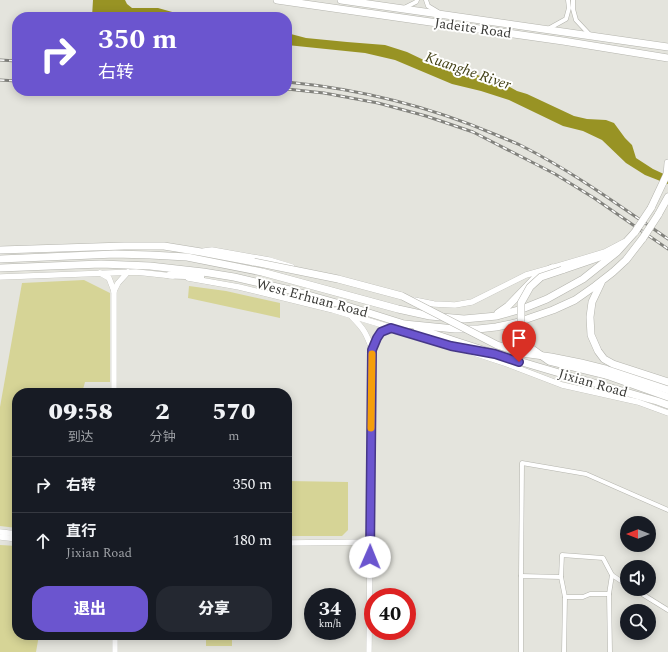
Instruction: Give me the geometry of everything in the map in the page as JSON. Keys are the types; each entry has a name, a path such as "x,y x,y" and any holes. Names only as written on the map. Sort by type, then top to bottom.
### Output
{"main road":[{"name":"Jadeite Road","path":"277,0 563,41 668,58"},
{"name":"Jadeite Road","path":"341,0 667,47"},
{"path":"659,57 668,62"},
{"name":"West Erhuan Road","path":"0,259 115,254 150,254 188,258 262,272 398,309 430,316 464,319 492,316 522,309 547,299 583,279 617,252 635,232 651,208 668,174 668,163"},
{"name":"West Erhuan Road","path":"0,268 101,264 150,266 203,272 234,277 294,291 404,324 478,329 515,323 553,310 575,300 603,280 626,260 643,238 668,197"},
{"path":"628,240 606,255 541,277 530,287 521,302 521,325 528,346 549,361 606,372 668,390"},
{"name":"West Erhuan Road","path":"0,250 164,246 254,262"},
{"path":"188,258 254,262 338,279 402,296 497,345 522,353 581,363 668,397"},
{"path":"492,316 501,312 508,306 535,278 552,268"},
{"path":"170,275 234,277"},
{"path":"603,280 592,302 590,317 591,335 598,352 613,364 668,382"},
{"name":"Jixian Road","path":"404,324 531,366 668,405"},
{"path":"451,346 495,354"}],"street":[{"path":"402,9 416,2 417,0"},
{"path":"426,0 428,6 442,14"},
{"path":"547,30 566,18 569,8 568,0"},
{"path":"573,0 573,9 576,20 591,36"},
{"path":"201,252 212,250 269,260 350,286 434,304 455,305 472,302 526,275 605,252 628,240"},
{"path":"114,291 118,283 128,272"},
{"path":"0,277 128,272 170,275 239,287 351,316 507,364 562,385 638,402 668,414"},
{"path":"100,273 109,278 114,291 114,388"},
{"path":"351,316 362,327 372,350 369,652"},
{"path":"372,350 381,332 391,328"},
{"path":"521,652 522,463 586,474 668,510"},
{"path":"0,532 12,533"},
{"path":"0,537 12,538"},
{"path":"292,543 370,542"},
{"path":"564,652 565,597 561,577 562,554 603,558 612,575 620,580"},
{"path":"610,652 609,594 612,575"},
{"path":"521,576 561,577"},
{"path":"565,597 583,597 590,594 609,594"},
{"path":"645,596 668,610"},
{"path":"115,640 115,652"}],"shaded area":[{"path":"93,0 125,0 132,8 158,8 172,12 92,12"},
{"path":"292,34 306,38 385,45 407,52 430,63 458,73 477,75 499,81 517,91 527,94 574,116 587,119 606,120 614,123 632,145 636,158 653,169 668,176 668,184 645,175 626,163 602,140 583,131 563,126 509,100 452,84 395,60 365,53 292,46"},
{"path":"84,280 110,293 110,382 85,382 83,388 12,388 12,527 0,526 0,407 22,283"},
{"path":"189,286 226,291 280,303 280,318 188,298"},
{"path":"292,481 348,482 348,530 342,536 292,536"},
{"path":"0,545 12,546 12,640 38,640 36,652 0,652"},
{"path":"206,640 232,640 232,646 206,646"}],"railway":[{"path":"0,60 12,61"},
{"path":"0,80 12,81"},
{"path":"292,83 340,89 393,100 444,115 494,134 520,145 558,166 596,189 668,239"},
{"path":"292,90 324,93 378,103 426,116 473,132 555,174 594,198 668,249"}],"slow traffic":[{"path":"371,428 372,354"}],"route":[{"path":"370,557 372,350 381,332 391,328 451,346 495,354 519,362"}],"water label":[{"name":"Kuanghe River","path":"468,71"}]}
